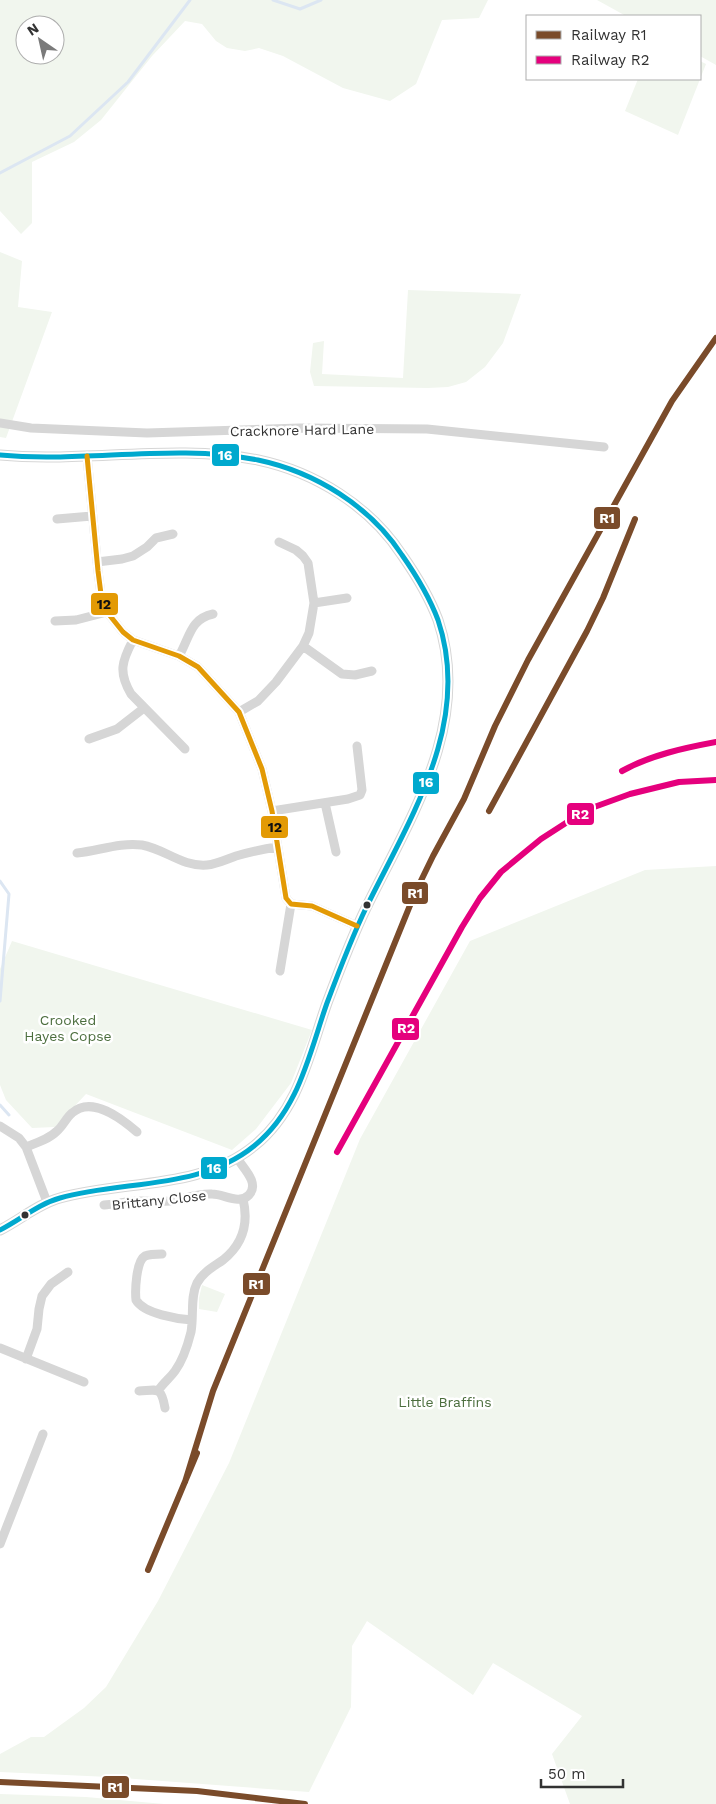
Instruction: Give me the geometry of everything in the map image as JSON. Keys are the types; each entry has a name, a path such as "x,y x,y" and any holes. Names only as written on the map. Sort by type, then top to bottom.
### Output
{"street":[{"name":"Cracknore Hard Lane","path":"0,423 31,428 147,433 300,428 427,430 604,447"},
{"path":"0,455 38,458 190,454 241,457 286,467 330,488 362,510 386,533 416,574 437,619 445,649 448,680 445,716 437,754 420,801 358,926 329,998 310,1057 295,1095 286,1111 272,1129 237,1158 203,1173 87,1192 48,1202 0,1230"},
{"path":"87,456 101,594 107,612 133,640 179,656 198,666 239,712 255,749 272,811 284,893 291,904 280,971"},
{"path":"57,519 92,516"},
{"path":"97,562 133,556 147,547 156,538 173,534"},
{"path":"239,712 258,701 276,682 303,646 309,633 314,603 308,563 296,550 279,542"},
{"path":"314,603 347,598"},
{"path":"55,621 76,620 107,612"},
{"path":"179,656 197,620 214,614"},
{"path":"133,640 123,662 125,684 144,708 185,749"},
{"path":"303,646 342,674 355,675 372,671"},
{"path":"89,739 116,729 144,708"},
{"path":"272,811 356,798 360,795 362,790 357,746"},
{"path":"325,803 336,852"},
{"path":"77,853 117,846 141,845 191,864 207,865 252,851 278,848"},
{"path":"291,904 312,906 358,926"},
{"path":"26,1147 56,1133 70,1114 77,1109 88,1107 112,1114 123,1120 137,1132"},
{"path":"0,1126 19,1138 26,1147 48,1202"},
{"path":"158,1391 176,1370 189,1339 197,1283 206,1271 228,1255 244,1230 246,1219 243,1199 249,1195 253,1185 252,1180 237,1158"},
{"name":"Brittany Close","path":"104,1206 138,1201 172,1200 208,1194 224,1195 236,1200 243,1199"},
{"path":"162,1254 144,1257 139,1264 136,1296 138,1303 145,1308 167,1316 192,1320"},
{"path":"26,1359 37,1329 38,1309 42,1296 51,1284 68,1272"},
{"path":"0,1348 84,1382"},
{"path":"139,1391 152,1389 158,1391 162,1395 165,1408"},
{"path":"0,1544 42,1434"}],"green space":[{"path":"0,0 488,0 479,18 442,20 416,84 390,101 343,88 283,56 259,48 245,51 227,48 216,41 202,24 185,21 152,56 101,120 74,142 32,162 32,223 21,234 0,211"},
{"path":"597,0 716,0 716,65 701,57 701,15 624,15"},
{"path":"701,62 706,64 701,77"},
{"path":"638,80 700,80 678,135 625,111"},
{"path":"0,252 22,261 18,307 52,312 6,438 0,437"},
{"path":"408,290 521,294 503,343 485,367 466,382 448,387 428,388 314,386 310,372 313,343 324,341 322,374 403,378"},
{"name":"Little Braffins","path":"716,866 716,1804 570,1804 552,1754 582,1716 493,1663 473,1695 367,1621 352,1646 351,1707 309,1792 109,1777 0,1772 0,1754 31,1737 44,1737 84,1708 106,1687 158,1601 229,1463 360,1139 470,941 645,870"},
{"name":"Crooked Hayes Copse","path":"12,941 312,1030 291,1083 256,1129 232,1150 86,1094 55,1127 32,1128 6,1100 0,1085 0,969"},
{"path":"202,1285 225,1294 217,1312 199,1309"},
{"path":"0,1794 86,1797 164,1804 0,1804"}],"waterway":[{"path":"0,173 70,136 128,82 190,0"},
{"path":"273,0 300,9 321,0"},
{"path":"0,881 9,894 0,1001"},
{"path":"0,1105 9,1115"}],"rail line":[{"name":"R1","path":"185,1482 213,1391 415,893 464,799 495,726 528,660 672,401 716,338"},
{"name":"R1","path":"489,811 587,631 603,598 635,519"},
{"name":"R2","path":"622,771 656,756 716,742"},
{"name":"R2","path":"337,1152 462,927 480,898 501,872 541,839 586,810 630,794 679,782 716,780"},
{"name":"R1","path":"148,1570 197,1453"},
{"name":"R1","path":"0,1782 197,1791 305,1804"}],"transit line":[{"name":"16","path":"0,455 32,457 162,453 227,455 258,460 279,466 320,482 374,521 389,537 417,578 438,620 447,658 448,696 442,733 431,770 417,805 350,943 301,1080 282,1116 269,1132 254,1146 233,1160 210,1170 161,1182 84,1192 60,1198 37,1208 0,1230"},
{"name":"12","path":"87,456 98,571 101,594 107,612 123,632 133,640 179,656 198,667 239,712 262,769 272,811 286,898 291,904 312,906 357,926"}]}
